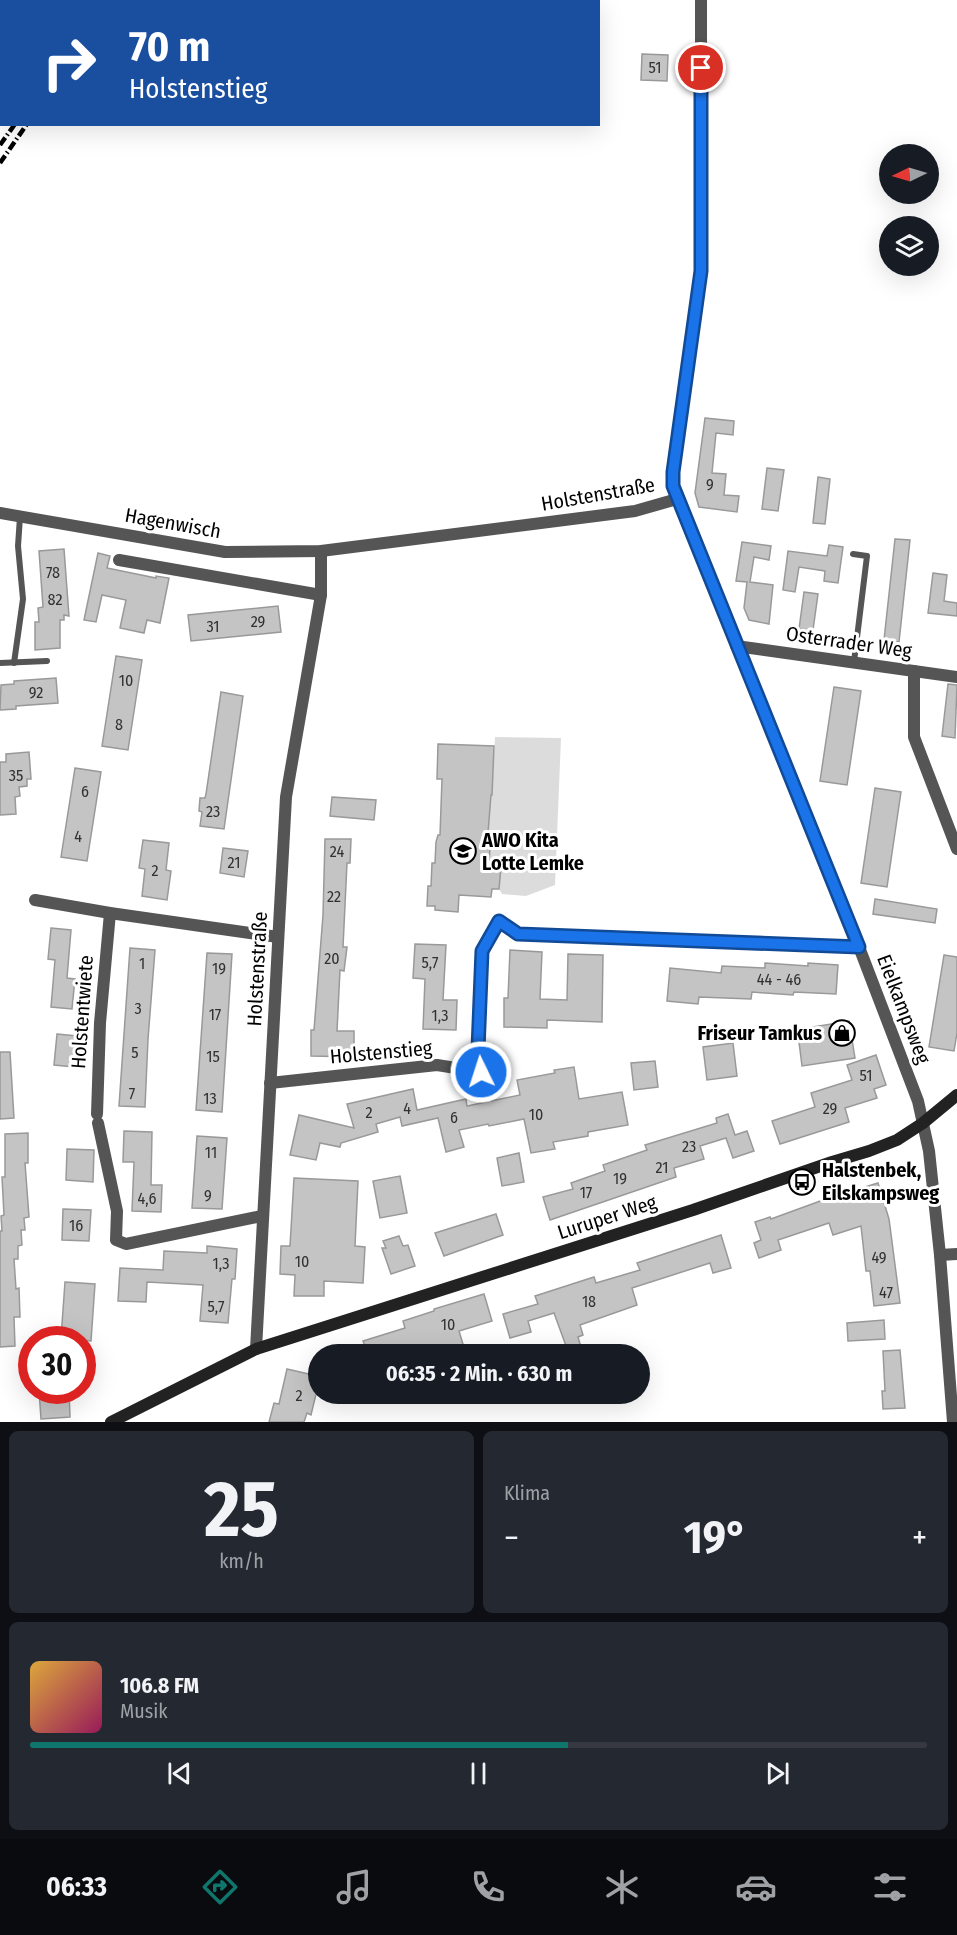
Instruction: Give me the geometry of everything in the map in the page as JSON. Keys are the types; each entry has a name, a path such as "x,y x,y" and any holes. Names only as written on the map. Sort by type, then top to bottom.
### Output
{"street":[{"name":"Holstenstraße","path":"256,1349 286,797 321,595 321,551 636,511 677,499 673,486 673,472 701,271 701,0"},
{"name":"Eielkampsweg","path":"677,499 859,947 918,1101 928,1150 940,1256 953,1422"},
{"name":"Hagenwisch","path":"0,513 225,552 321,551"},
{"path":"119,560 321,595"},
{"name":"Osterrader Weg","path":"736,646 957,677"},
{"path":"914,671 914,737 957,849"},
{"path":"35,900 278,937"},
{"name":"Holstentwiete","path":"110,913 100,1023 97,1118 117,1211 116,1240 126,1244 262,1216"},
{"name":"Holstenstieg","path":"270,1083 437,1065 481,1072 478,1049 482,951 499,921 518,934 859,947"},
{"name":"Luruper Weg","path":"111,1422 256,1349 693,1210 869,1151 897,1140 957,1095"},
{"path":"940,1256 957,1254"}],"lane":[{"path":"14,663 23,599 18,546 20,517"},
{"path":"853,554 867,556 854,663"},
{"path":"0,663 48,661"}],"shaded area":[{"path":"495,737 561,738 555,885 526,896 502,894 499,889 500,867 489,866 487,795 492,795"}],"building":[{"path":"642,54 668,55 667,81 641,80"},
{"path":"705,418 734,421 733,435 716,433 712,473 726,474 724,495 739,496 737,512 699,507 695,493"},
{"path":"767,468 784,470 778,511 762,509"},
{"path":"818,477 830,479 825,524 813,523"},
{"path":"895,539 910,540 899,642 884,640"},
{"path":"742,542 771,546 769,560 754,557 750,582 773,585 769,624 749,620 744,608 747,582 736,581"},
{"path":"829,545 843,547 838,583 824,581 825,571 799,567 795,592 783,590 788,551 827,556"},
{"path":"64,549 69,616 64,615 64,620 60,620 60,648 35,650 35,622 39,622 38,608 43,607 39,551"},
{"path":"98,553 110,556 107,568 156,578 156,576 169,578 160,623 147,620 144,633 120,628 126,600 102,595 96,622 84,620"},
{"path":"933,573 947,575 944,601 957,603 957,616 928,613"},
{"path":"804,592 818,594 813,630 799,629"},
{"path":"278,606 281,632 191,641 188,615"},
{"path":"116,656 142,660 128,750 102,746"},
{"path":"56,678 58,703 16,706 16,709 0,710 1,685 14,684 14,681"},
{"path":"948,684 957,685 955,738 942,736"},
{"path":"834,687 861,691 847,785 820,781"},
{"path":"221,692 243,696 224,829 200,826 202,812 199,811 200,798 205,798 206,794"},
{"name":"AWO Kita Lotte Lemke","path":"438,744 494,746 487,845 490,846 489,866 501,867 499,889 492,889 491,897 459,895 458,912 435,910 435,906 427,906 432,863 435,863 436,842 440,835 442,779 437,779"},
{"path":"29,752 31,779 27,779 27,786 19,787 20,796 15,797 16,814 0,815 0,762 6,762 6,754"},
{"path":"75,768 101,772 87,861 61,857"},
{"path":"875,788 901,792 887,887 861,883"},
{"path":"332,797 376,800 374,820 330,816"},
{"path":"325,839 351,839 350,863 347,863 343,947 347,947 344,971 340,970 337,1031 354,1031 354,1057 311,1056 311,1030 314,1030 323,915"},
{"path":"143,840 169,843 166,870 171,871 167,900 142,896 145,869 139,868"},
{"path":"223,848 248,851 244,877 220,873"},
{"path":"875,899 937,909 935,923 873,914"},
{"path":"51,928 71,930 67,978 75,979 72,1009 51,1007 55,960 48,959"},
{"path":"415,944 446,945 443,1000 457,1000 456,1030 423,1029 425,979 413,978"},
{"path":"130,948 155,950 145,1107 119,1106"},
{"path":"510,950 542,952 540,999 567,1000 568,954 603,955 602,1022 547,1020 547,1028 504,1027 504,998 508,998"},
{"path":"207,953 232,954 222,1112 196,1110"},
{"path":"944,955 957,957 957,1033 954,1051 929,1047"},
{"path":"765,963 808,966 808,963 838,965 836,994 794,992 793,995 752,992 751,999 699,997 698,1004 667,1001 670,968 721,973 722,966 765,968"},
{"path":"849,1021 855,1058 802,1066 799,1042 808,1041 806,1028"},
{"path":"57,1034 77,1036 74,1067 54,1065"},
{"path":"733,1043 737,1076 707,1080 703,1047"},
{"path":"0,1052 10,1052 14,1118 0,1119"},
{"path":"876,1055 886,1085 874,1089 877,1098 845,1108 849,1122 780,1144 772,1121 815,1107 811,1093 852,1080 847,1065"},
{"path":"655,1061 658,1087 634,1090 631,1063"},
{"path":"574,1067 579,1099 622,1092 628,1125 588,1132 588,1136 553,1142 555,1149 531,1153 524,1119 489,1126 488,1124 459,1130 464,1147 446,1152 438,1118 402,1126 400,1117 376,1124 378,1132 341,1143 340,1147 320,1143 316,1160 290,1155 299,1115 354,1128 347,1104 413,1089 417,1110 466,1099 467,1106 520,1095 517,1080"},
{"path":"728,1114 735,1135 747,1131 754,1151 733,1158 726,1138 700,1146 704,1159 674,1168 676,1177 550,1220 543,1197 573,1189 571,1183 605,1171 603,1165 647,1150 645,1145 717,1123 716,1118"},
{"path":"124,1131 152,1132 151,1185 162,1185 161,1212 132,1211 134,1162 123,1162"},
{"path":"28,1133 28,1163 25,1163 29,1217 24,1218 25,1230 21,1230 22,1245 18,1246 18,1259 14,1259 16,1289 19,1288 20,1317 14,1317 15,1346 0,1347 0,1231 2,1231 1,1216 4,1215 2,1177 5,1177 5,1134"},
{"path":"197,1136 227,1138 222,1209 192,1208"},
{"path":"67,1149 94,1150 93,1182 66,1180"},
{"path":"519,1153 524,1182 502,1186 497,1158"},
{"path":"400,1176 407,1213 380,1218 373,1181"},
{"path":"294,1178 358,1181 355,1246 365,1247 363,1283 324,1281 324,1296 294,1296 295,1275 280,1274 281,1246 290,1246"},
{"path":"878,1183 889,1219 900,1303 874,1306 870,1271 866,1271 861,1226 833,1235 829,1223 778,1240 781,1250 759,1258 754,1243 761,1240 755,1222 770,1217 771,1219"},
{"path":"63,1209 91,1210 89,1241 62,1240"},
{"path":"496,1214 503,1235 444,1256 435,1233"},
{"path":"721,1235 731,1268 713,1273 710,1263 632,1288 637,1305 580,1325 583,1335 578,1337 580,1344 565,1344 554,1313 528,1321 531,1332 510,1338 503,1314 538,1304 535,1296 594,1277 596,1283 640,1270 637,1263"},
{"path":"399,1236 403,1246 408,1245 415,1266 391,1274 382,1248 386,1248 383,1241"},
{"path":"207,1246 237,1249 228,1323 200,1321 203,1285 147,1282 146,1302 118,1301 120,1268 163,1270 164,1251 207,1253"},
{"path":"65,1282 95,1284 92,1326 62,1326"},
{"path":"484,1294 492,1321 459,1331 463,1344 364,1344 363,1341 405,1328 403,1321 434,1311 434,1309"},
{"path":"884,1320 885,1339 848,1341 847,1323"},
{"path":"900,1350 905,1408 883,1409 882,1391 885,1391 883,1351"},
{"path":"287,1369 308,1374 308,1404 314,1404 311,1415 307,1413 304,1422 269,1422 274,1403 279,1404"},
{"path":"40,1404 70,1404 70,1417 41,1419"}],"railway":[{"path":"0,145 14,126"},
{"path":"0,163 26,126"}],"place":[{"name":"AWO Kita Lotte Lemke","path":"463,851"},
{"name":"Friseur Tamkus","path":"842,1033"},
{"name":"Halstenbek, Eilskampsweg","path":"802,1182"}],"route":[{"path":"481,1072 478,1049 482,951 499,921 518,934 859,947 673,486 673,472 701,271 701,68"}]}
